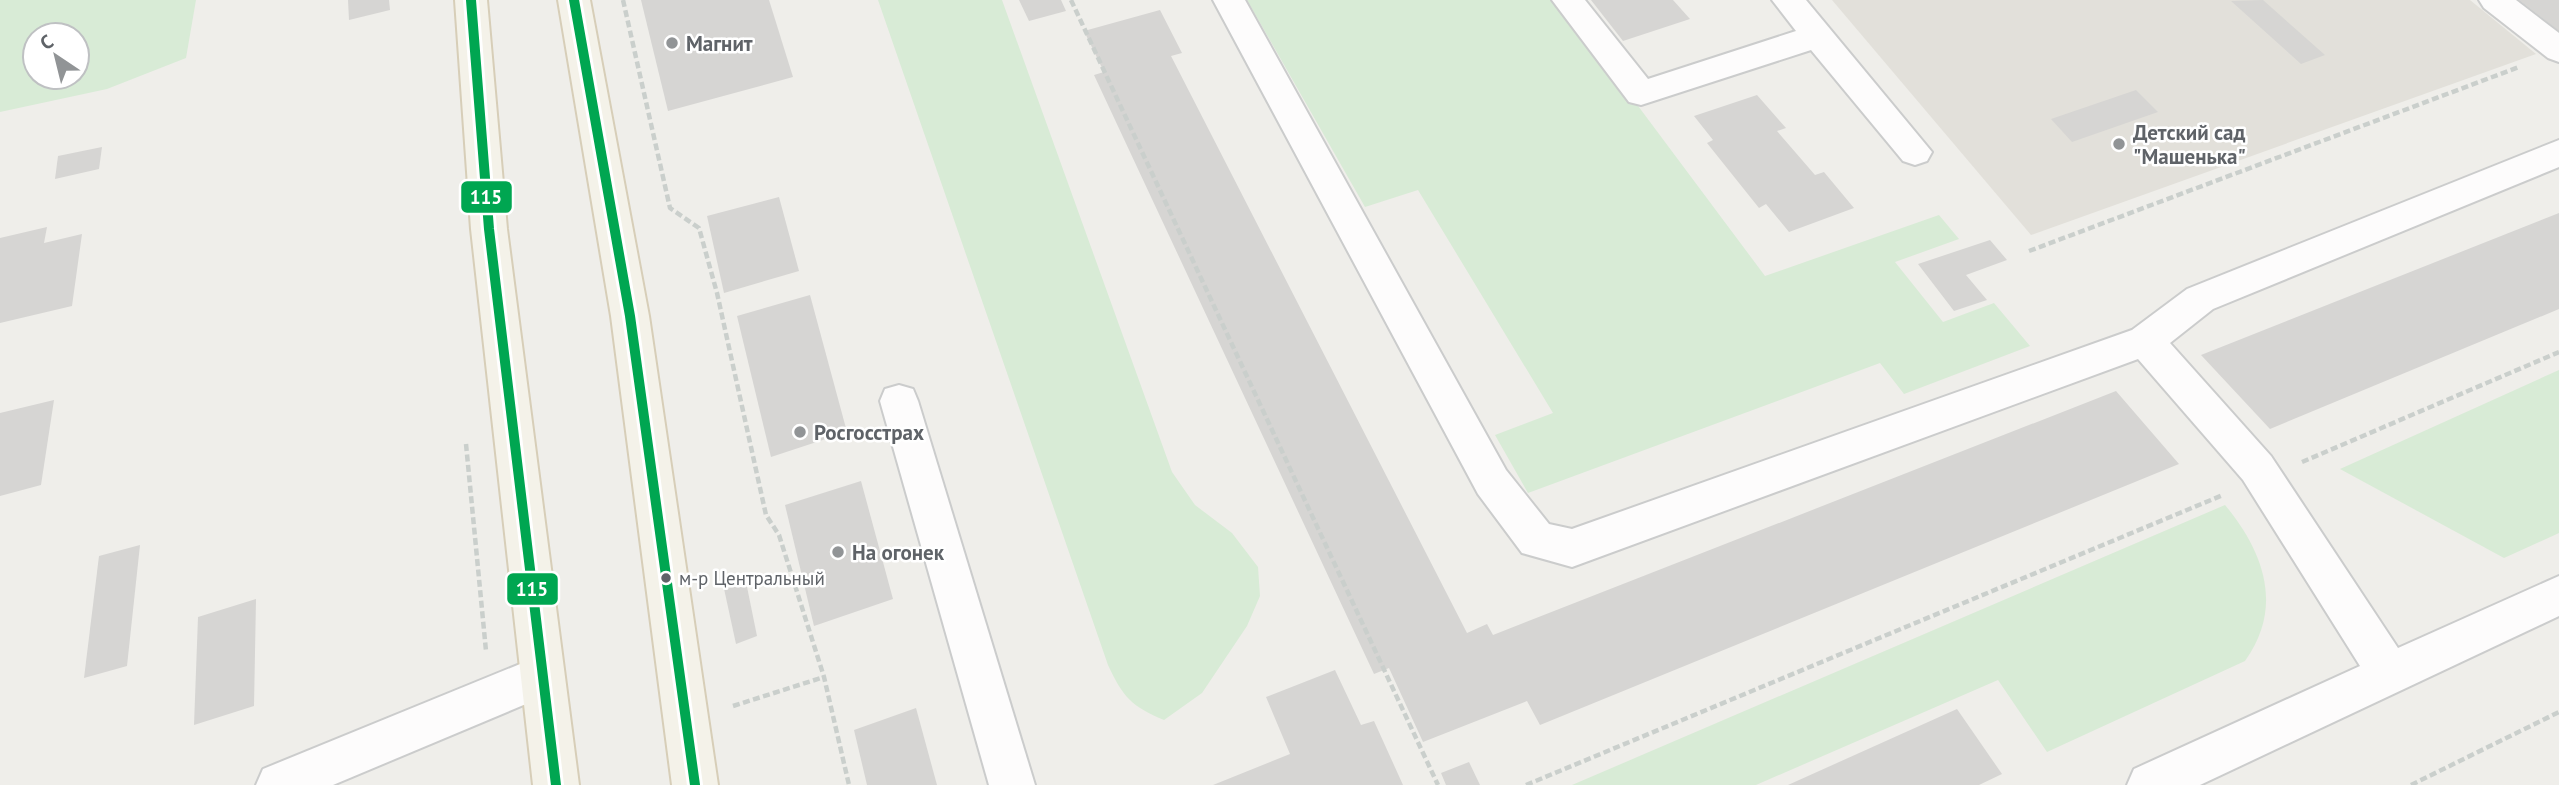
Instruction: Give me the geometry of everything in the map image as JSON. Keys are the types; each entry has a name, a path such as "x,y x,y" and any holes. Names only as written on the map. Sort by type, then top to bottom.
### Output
{"main road":[{"path":"471,0 489,229 556,785"},
{"path":"574,0 630,316 695,785"}],"street":[{"path":"1229,0 1492,482 1537,540 1572,548 2145,341 2200,299 2559,153"},
{"path":"1567,0 1641,93 1818,36"},
{"path":"1788,0 1915,152"},
{"path":"2495,0 2559,50"},
{"path":"2145,341 2263,478 2390,674"},
{"path":"899,401 1012,785"},
{"path":"2174,780 2559,594"},
{"path":"278,785 542,676"}],"path":[{"path":"623,0 670,208 686,222 699,228 717,292 766,515 779,535 824,677 849,785"},
{"path":"1071,0 1438,785"},
{"path":"2029,251 2529,63"},
{"path":"1526,785 2559,352"},
{"path":"733,706 824,677"},
{"path":"2411,785 2559,712"}],"shaded area":[{"name":"Детский сад \"Машенька\"","path":"1832,0 2470,0 2536,54 2031,235"}],"green space":[{"path":"0,0 196,0 186,58 107,89 0,112"},
{"path":"878,0 1002,0 1172,472 1195,505 1232,533 1258,567 1260,596 1247,626 1202,693 1164,720 1143,710 1129,699 1108,665"},
{"path":"1247,0 1559,0 1765,276 1939,215 1959,239 1895,262 1943,322 1994,303 2030,346 1904,394 1880,363 1528,493 1495,435 1553,413 1418,190 1365,207"},
{"path":"2559,370 2559,533 2504,558 2340,469"},
{"path":"2225,505 2250,542 2264,580 2264,620 2257,641 2245,661 2047,752 1998,680 1756,785 1572,785"}],"building":[{"path":"348,0 389,0 390,10 349,20"},
{"path":"641,0 769,0 793,77 668,111"},
{"path":"1019,0 1061,0 1066,11 1029,21"},
{"path":"1591,0 1673,0 1690,19 1623,41"},
{"path":"2263,0 2325,55 2301,64 2231,1"},
{"path":"2519,0 2559,0 2559,31"},
{"path":"1160,10 1182,53 1171,56 1467,633 1487,624 1493,635 2116,391 2179,464 1540,725 1527,701 1423,742 1389,668 1374,674 1094,75 1104,72 1084,31"},
{"path":"2136,90 2158,112 2072,142 2051,119"},
{"path":"1757,95 1786,128 1777,131 1815,175 1824,172 1854,208 1789,232 1766,204 1759,208 1707,143 1713,140 1694,116"},
{"path":"102,147 99,169 55,179 58,156"},
{"path":"779,197 799,271 724,293 707,216"},
{"path":"2559,213 2559,309 2270,429 2201,355"},
{"path":"47,227 44,243 82,234 72,306 0,323 0,238"},
{"path":"1990,240 2007,260 1966,275 1987,300 1954,311 1918,264"},
{"path":"810,295 847,432 771,457 737,316"},
{"path":"54,400 41,485 0,496 0,413"},
{"name":"На огонек","path":"861,481 893,599 814,626 785,505"},
{"path":"140,545 127,666 84,678 99,556"},
{"path":"745,577 757,636 736,644 723,584"},
{"path":"256,599 254,706 194,725 198,617"},
{"path":"1335,670 1361,725 1374,721 1403,785 1213,785 1290,754 1266,697"},
{"path":"916,708 937,785 867,785 854,730"},
{"path":"1957,709 2002,774 1979,785 1788,785"},
{"path":"1469,762 1480,785 1446,785 1441,773"}],"transit line":[{"name":"115","path":"471,0 489,229 556,785"},
{"name":"115","path":"574,0 630,316 695,785"}],"place":[{"name":"Магнит","path":"672,43"},
{"name":"Детский сад \"Машенька\"","path":"2119,144"},
{"name":"Росгосстрах","path":"800,432"},
{"name":"На огонек","path":"838,552"},
{"name":"м-р Центральный","path":"666,578"}]}
